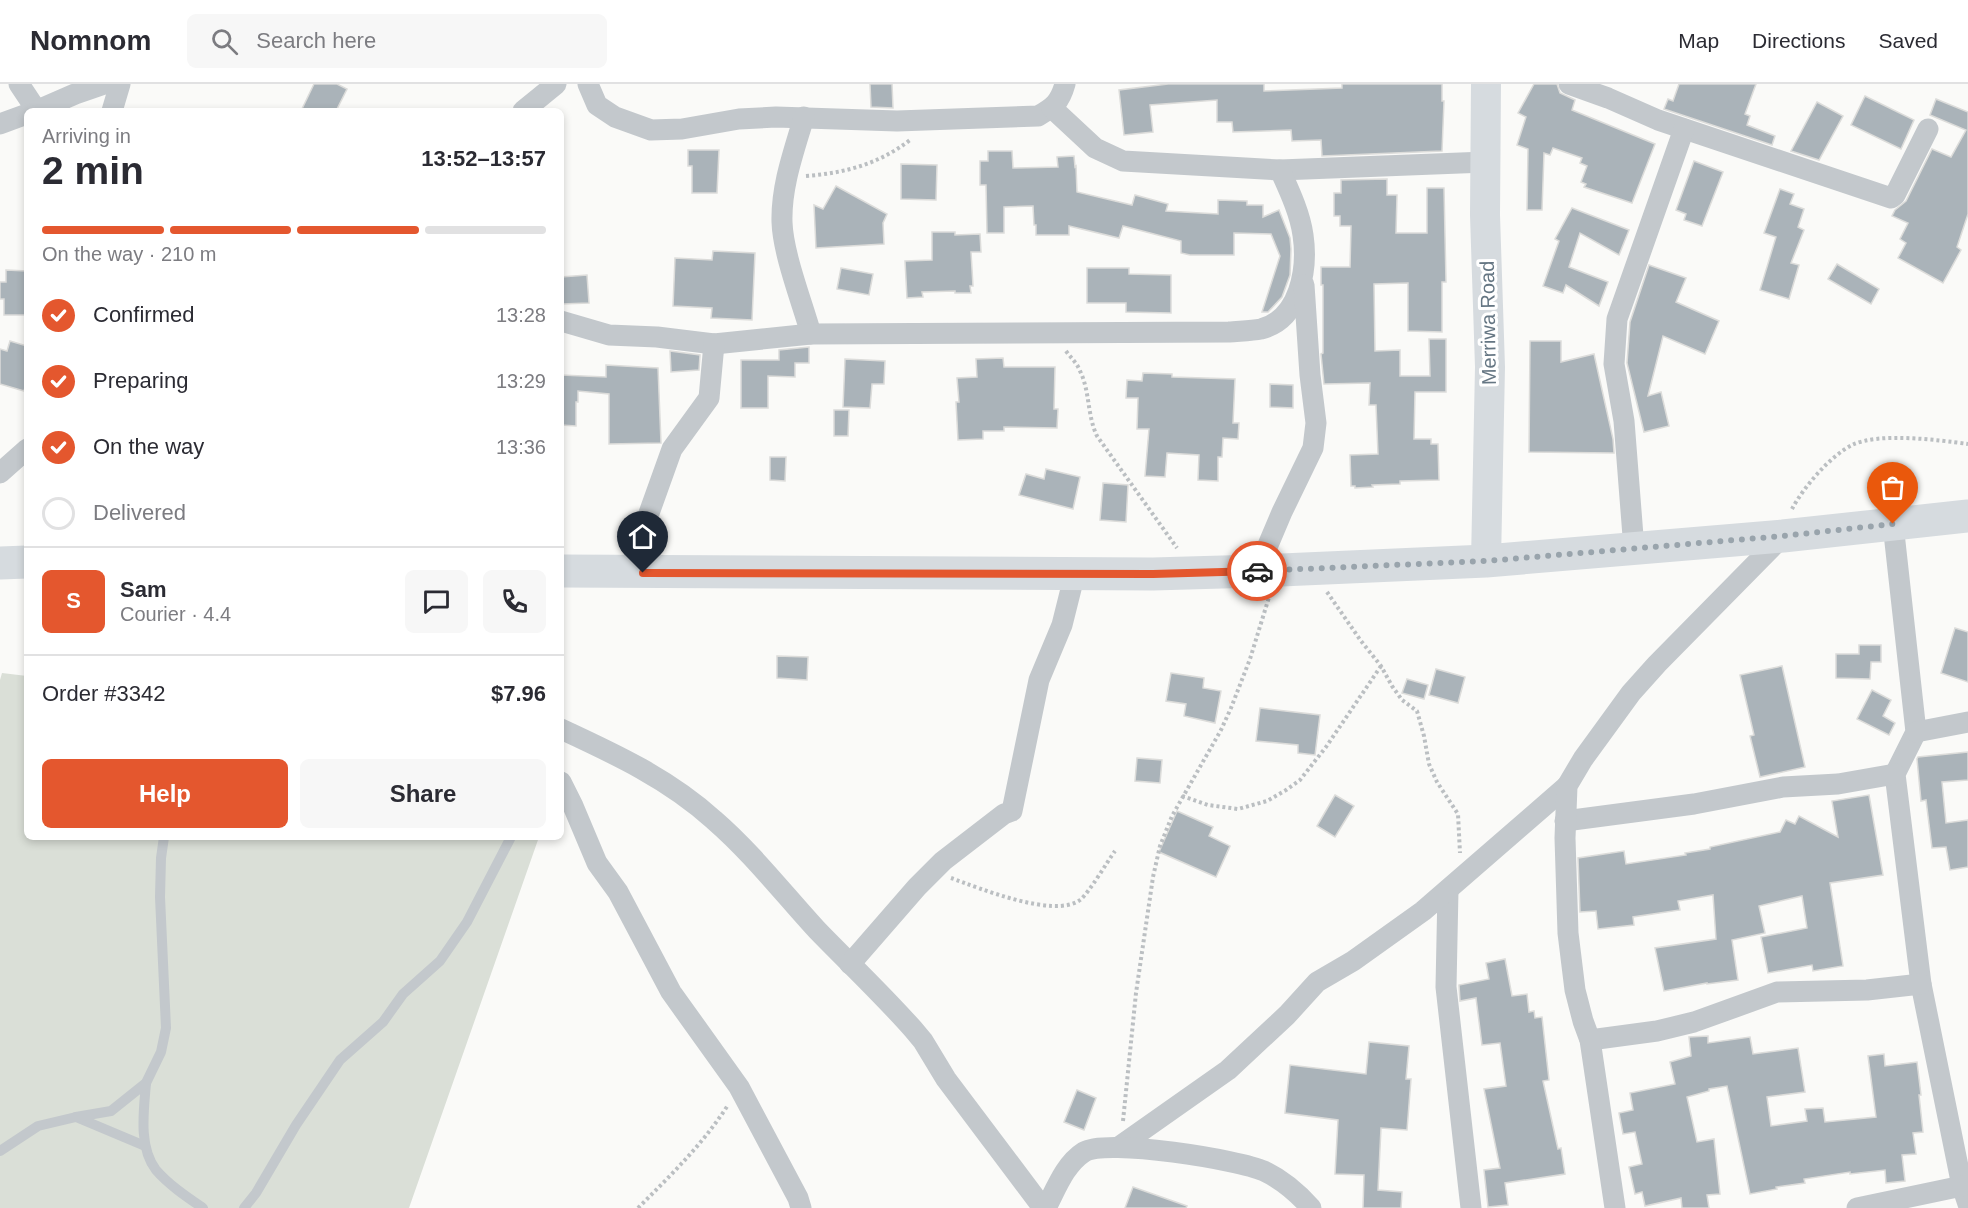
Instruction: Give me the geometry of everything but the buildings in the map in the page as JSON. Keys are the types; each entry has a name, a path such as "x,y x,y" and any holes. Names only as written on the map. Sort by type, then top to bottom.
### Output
{"highway":[{"path":"564,571 1194,573 1267,571 1486,561 1783,536 1968,516"},
{"path":"0,562 24,562"}],"street":[{"path":"19,84 35,108"},
{"path":"44,108 104,84"},
{"path":"113,108 120,84"},
{"path":"527,108 556,84"},
{"path":"588,84 597,105 615,117 651,130 682,129 739,118 804,117 897,121 1038,116 1052,108 1061,97 1065,84"},
{"name":"Merriwa Road","path":"1486,84 1485,215 1490,367 1486,561"},
{"path":"1569,84 1658,120 1891,198 1895,195 1928,129"},
{"path":"1052,108 1095,148 1123,161 1280,170 1486,162"},
{"path":"0,124 24,115"},
{"path":"804,117 787,177 782,220 783,239 812,334"},
{"path":"1634,549 1624,421 1614,364 1617,319 1684,129"},
{"path":"1267,571 1282,512 1313,448 1316,423 1303,279 1304,236 1290,192 1280,170"},
{"path":"564,322 609,335 714,344 812,334 1229,332 1262,329 1281,319 1292,305 1303,279"},
{"path":"643,573 648,516 672,449 709,398 714,344"},
{"path":"0,473 24,452"},
{"path":"1857,1208 1965,1195 1921,984 1895,774 1916,732 1893,524"},
{"path":"1120,1146 1228,1070 1287,1016 1317,982 1353,961 1390,935 1453,885 1567,786 1583,759 1631,693 1783,536"},
{"path":"850,964 917,887 943,861 1004,814 1012,811 1038,680 1062,625 1075,573"},
{"path":"1916,732 1968,722"},
{"path":"564,730 652,774 713,818 749,853 788,898 901,1015 923,1041 946,1079 1044,1208 1059,1183 1086,1150 1120,1146 1251,1166 1286,1183 1311,1208"},
{"path":"1565,820 1694,804 1783,788 1838,784 1895,774"},
{"path":"1567,786 1565,820 1571,962 1575,990 1590,1040 1615,1208"},
{"path":"564,788 597,863 618,892 671,992 739,1087 798,1198 801,1208"},
{"path":"1453,885 1446,987 1471,1208"},
{"path":"1590,1040 1657,1031 1694,1022 1776,993 1867,990 1921,984"}],"lane":[{"path":"164,840 160,897 166,1028 161,1052 146,1083 145,1146 154,1168 181,1193 203,1208"},
{"path":"244,1208 256,1193 296,1125 340,1060 383,1022 403,994 440,961 467,922 509,840"},
{"path":"0,1151 38,1126 111,1111 146,1083"},
{"path":"76,1117 145,1146"}],"path":[{"path":"787,177 830,173 877,161 895,152 934,120"},
{"path":"1051,332 1080,369 1091,421 1097,436 1194,573"},
{"path":"1783,536 1789,514 1798,496 1812,478 1851,445 1883,439 1931,440 1968,444"},
{"path":"1311,569 1361,642 1381,666 1402,700 1417,711 1429,764 1437,782 1457,809 1460,832 1453,885"},
{"path":"1120,1146 1132,1025 1153,877 1164,833 1182,796 1221,730 1238,691 1250,659 1267,571"},
{"path":"1182,796 1208,805 1238,809 1259,804 1286,790 1300,780 1326,747 1381,666"},
{"path":"934,871 1000,896 1043,905 1061,906 1081,899 1115,851"},
{"path":"638,1208 711,1131 739,1087"}],"shaded area":[{"path":"2,673 24,676 24,840 538,840 409,1208 0,1208 0,680"}],"way so far":[{"path":"1257,571 1486,561 1783,536 1893,524"}],"route":[{"path":"643,573 1153,574 1257,571"}]}
